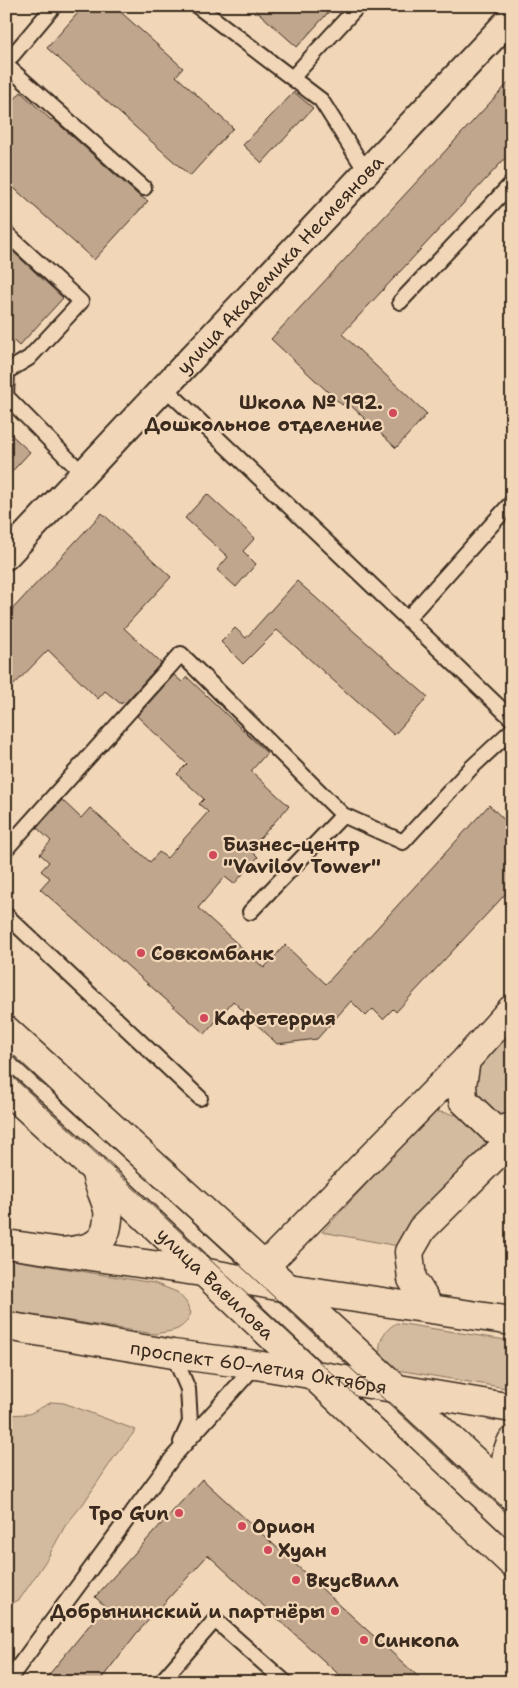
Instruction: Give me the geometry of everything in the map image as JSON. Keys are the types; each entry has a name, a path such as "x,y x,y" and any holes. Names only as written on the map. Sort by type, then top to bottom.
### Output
{"main road":[{"path":"264,1267 466,1060 512,1009"},
{"path":"6,1030 512,1496"},
{"path":"466,1060 462,1085 463,1100 492,1128 500,1130 512,1127"},
{"name":"улица Вавилова","path":"6,1089 96,1171 512,1563"},
{"path":"429,1097 460,1104 489,1131 503,1148 422,1229 409,1252 412,1279 430,1308"},
{"path":"59,1252 82,1250 96,1245 106,1232 109,1212 96,1171"},
{"path":"6,1244 202,1272 288,1288 512,1321"},
{"name":"проспект 60-летия Октября","path":"6,1326 512,1408"},
{"path":"512,1441 508,1449 506,1464 508,1480 512,1490"}],"street":[{"name":"улица Академика Несмеянова","path":"6,556 512,17"}],"lane":[{"path":"54,6 6,64 144,188"},
{"path":"197,6 321,100 366,173"},
{"path":"292,78 358,6"},
{"path":"400,302 512,183"},
{"path":"6,233 81,302 28,358 6,372 6,396 83,474"},
{"path":"164,388 512,719"},
{"path":"407,619 512,502"},
{"path":"6,849 181,654 343,815 403,842 470,768 512,730"},
{"path":"250,912 343,815"},
{"path":"6,915 200,1098"},
{"path":"173,1354 188,1389 190,1422 174,1456"},
{"path":"7,1682 174,1456 256,1365"},
{"path":"161,1682 215,1620 285,1682"}],"shaded area":[{"path":"512,1020 512,1120 501,1123 467,1091 472,1063"},
{"path":"434,1111 457,1115 486,1142 398,1246 322,1232"},
{"path":"6,1259 154,1283 177,1292 186,1302 191,1313 181,1327 173,1331 155,1334 6,1311"},
{"path":"397,1323 512,1341 512,1389 397,1370 389,1366 382,1358 380,1352 381,1340 387,1330"},
{"path":"52,1402 64,1403 136,1430 65,1526 47,1559 20,1599 10,1605 6,1600 6,1415 29,1414"}],"building":[{"path":"84,6 114,6 183,68 176,76 233,128 190,176 47,48"},
{"path":"251,6 334,6 297,47"},
{"path":"512,79 512,151 342,334 427,414 396,448 346,401 342,405 271,339"},
{"path":"21,92 138,195 148,201 94,260 6,181 6,109"},
{"path":"294,92 313,108 262,163 243,145"},
{"path":"6,245 63,298 19,346 6,334"},
{"path":"6,430 30,452 6,478"},
{"path":"207,494 255,538 243,551 256,564 236,587 217,570 228,557 185,518"},
{"path":"102,513 171,577 124,628 161,663 124,704 122,702 121,704 105,691 98,699 48,650 6,693 6,616"},
{"path":"297,581 428,697 394,735 277,630 243,664 221,642 235,628 246,638"},
{"name":"Бизнес-центр \"Vavilov Tower\"","path":"174,675 182,682 187,677 267,753 251,771 289,806 250,849 258,857 234,884 225,877 198,908 264,968 285,945 326,984 489,805 512,827 512,887 396,1012 393,1009 383,1019 373,1009 366,1016 351,1001 317,1039 277,1044 233,1001 205,1034 40,889 50,878 41,871 49,862 40,854 51,841 37,828 62,800 81,818 90,808 150,862 159,852 167,858 208,812 199,804 204,799 177,774 187,764 137,716"},
{"path":"202,1479 424,1682 347,1682 208,1555 136,1634 99,1682 43,1682 105,1606 95,1597"}],"tram line":[{"path":"6,1048 512,1518"},
{"path":"6,1071 512,1542"}],"place":[{"name":"Школа № 192. Дошкольное отделение","path":"393,413"},
{"name":"Бизнес-центр \"Vavilov Tower\"","path":"213,855"},
{"name":"Совкомбанк","path":"141,953"},
{"name":"Кафетеррия","path":"204,1018"},
{"name":"Tpo Gun","path":"179,1513"},
{"name":"Орион","path":"242,1526"},
{"name":"Хуан","path":"268,1550"},
{"name":"ВкусВилл","path":"296,1580"},
{"name":"Добрынинский и партнёры","path":"335,1611"},
{"name":"Синкопа","path":"364,1640"}]}
